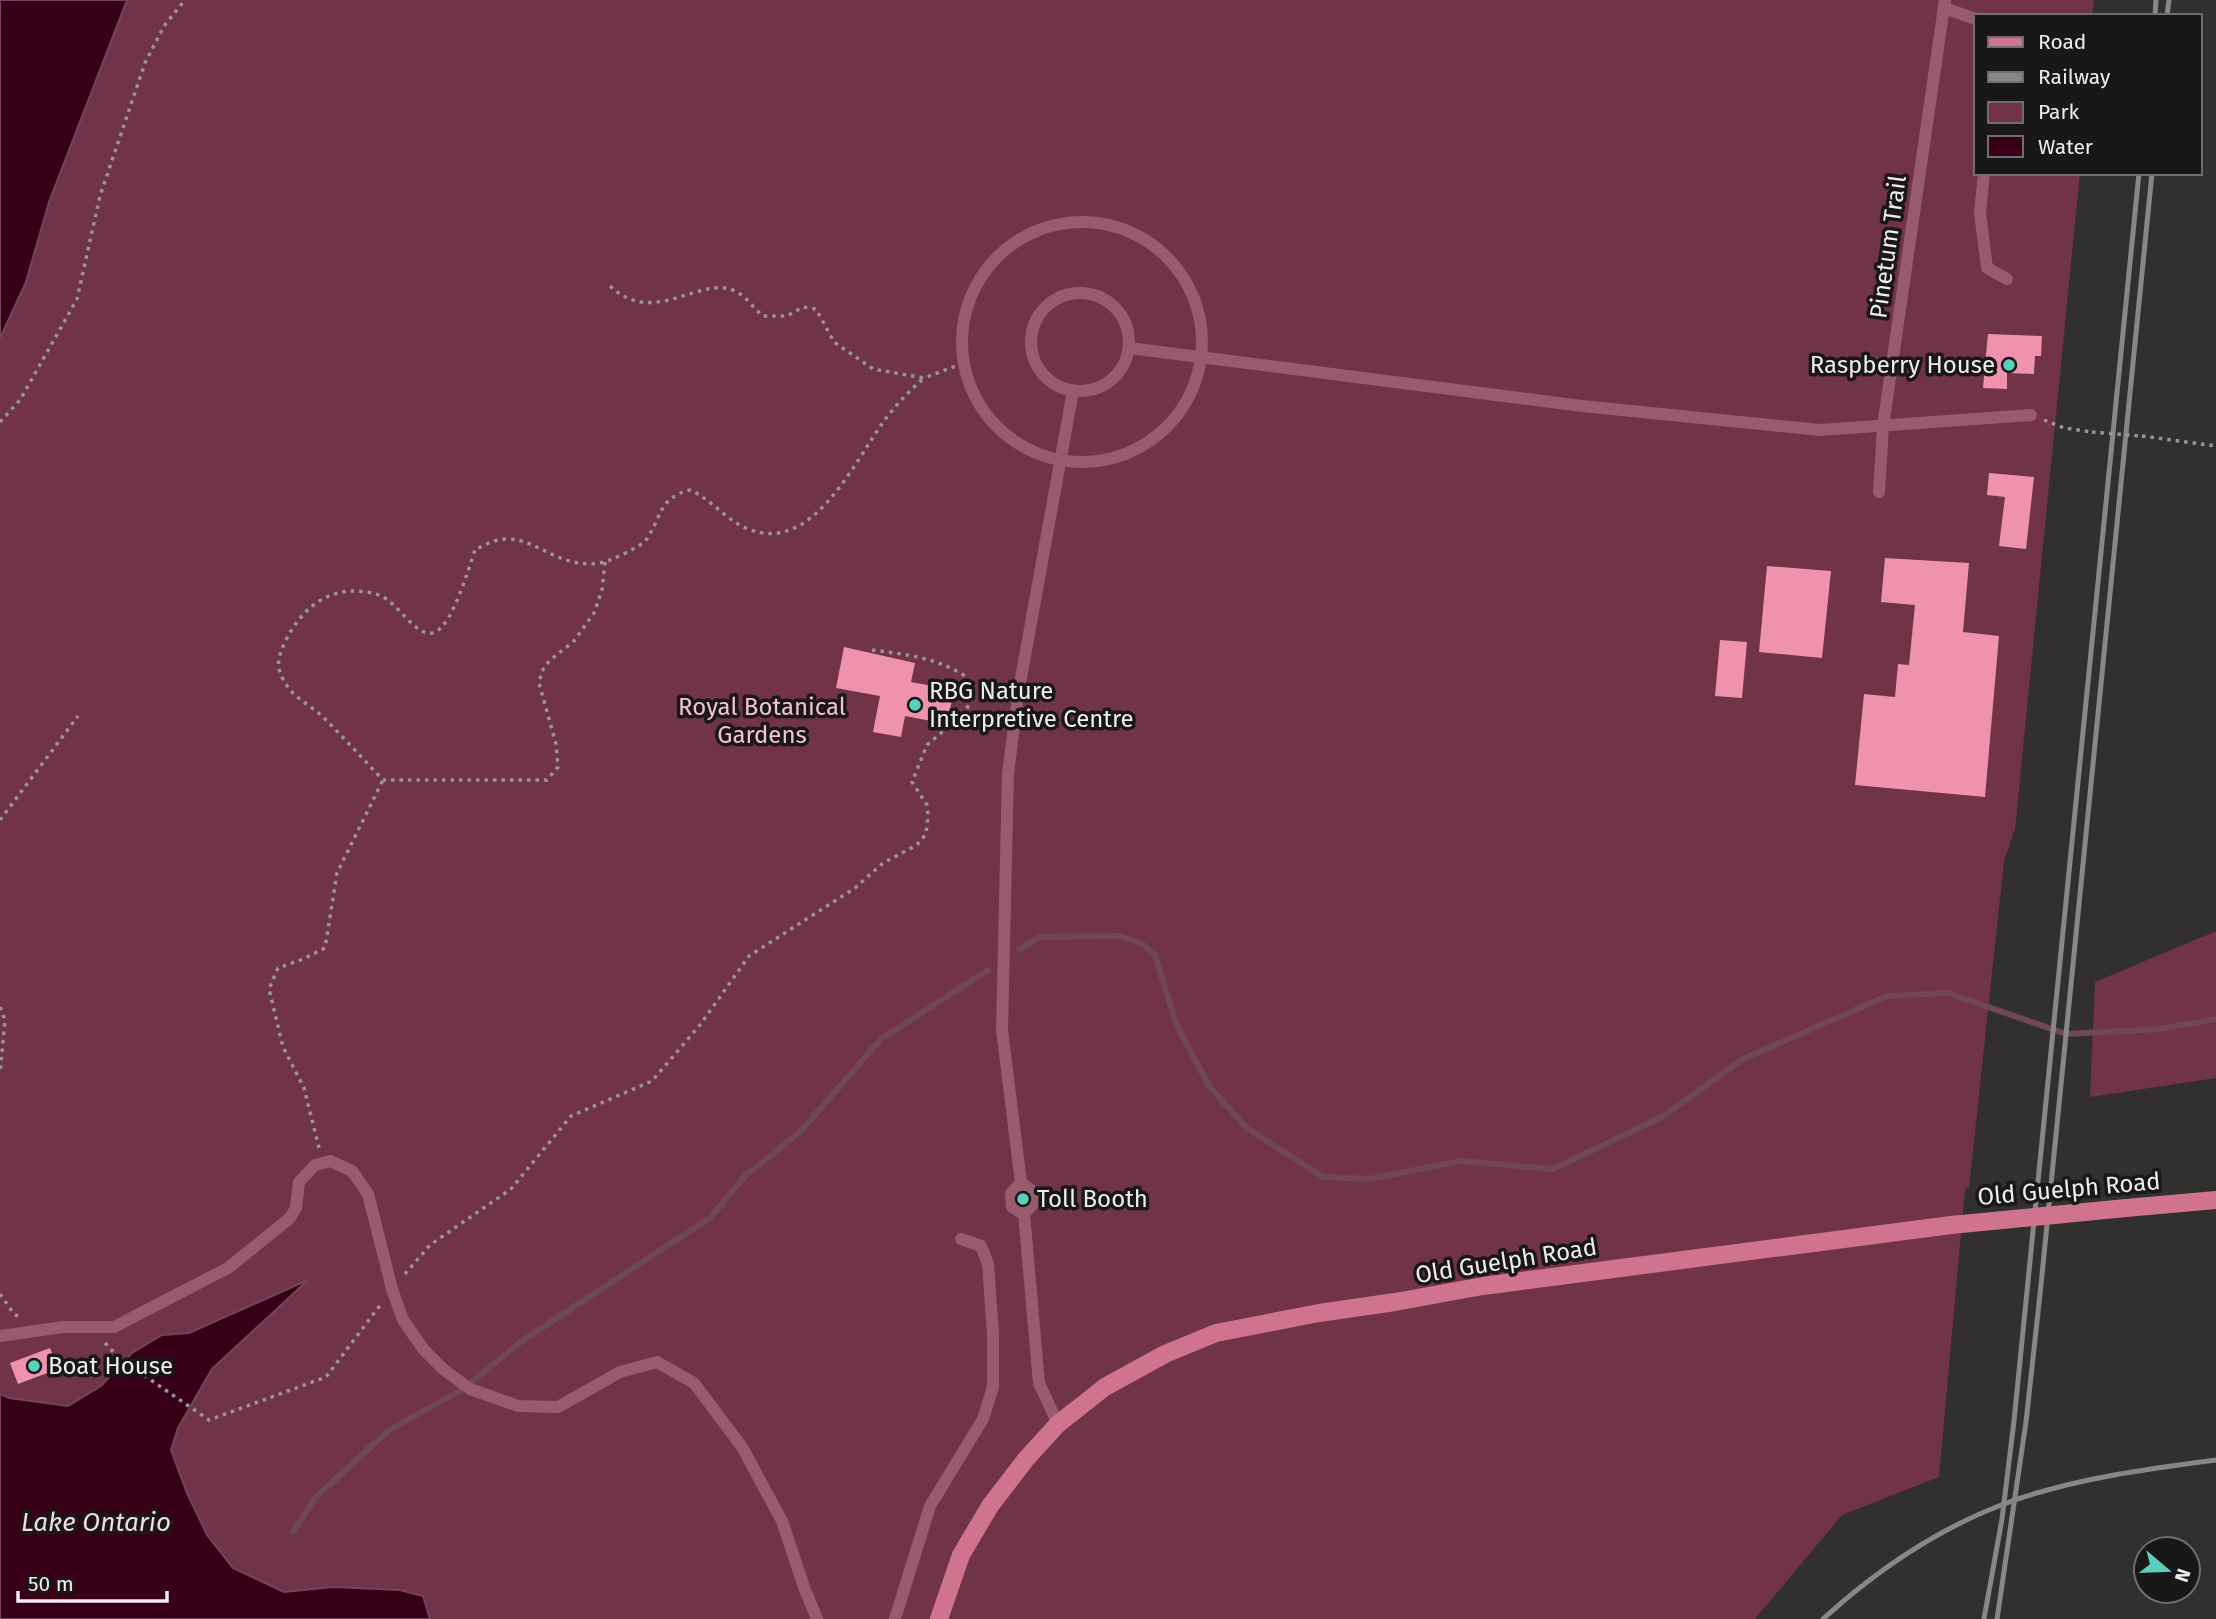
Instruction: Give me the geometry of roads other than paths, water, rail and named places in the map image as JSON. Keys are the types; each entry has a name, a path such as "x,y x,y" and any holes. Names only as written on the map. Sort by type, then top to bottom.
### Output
{"street":[{"name":"Old Guelph Road","path":"939,1619 961,1555 990,1506 1026,1459 1058,1424 1105,1387 1165,1354 1216,1333 1483,1286 1951,1225 2216,1200"}],"lane":[{"path":"1945,4 1974,18"},
{"name":"Pinetum Trail","path":"1879,492 1883,426 1945,4"},
{"path":"1984,175 1980,213 1987,268 2007,279"},
{"path":"1079,222 1106,224 1140,236 1168,258 1189,287 1196,303 1202,339 1201,357 1194,386 1170,425 1133,451 1104,461 1074,463 1025,449 996,427 975,397 964,363 962,336 967,310 981,277 1012,245 1035,231 1052,226 1079,222"},
{"path":"1071,294 1087,294 1114,306 1123,318 1129,348 1125,362 1113,379 1094,389 1073,391 1046,377 1037,365 1032,351 1034,328 1040,315 1051,303 1071,294"},
{"path":"1129,348 1582,406 1820,430 2031,415"},
{"path":"1058,1424 1039,1383 1024,1214 1033,1204 1031,1190 1021,1183 1002,1030 1008,773 1059,460 1073,391"},
{"path":"0,1336 64,1326 114,1327 228,1268 290,1218 296,1208 299,1182 315,1164 330,1161 352,1171 368,1194 392,1289 403,1320 424,1350 470,1389 518,1406 558,1408 620,1372 657,1362 694,1383 742,1447 782,1521 817,1619"},
{"path":"1021,1183 1011,1193 1012,1207 1024,1214"},
{"path":"895,1619 930,1506 983,1419 993,1387 993,1334 988,1264 981,1246 961,1239"}],"water":[{"path":"0,0 127,0 49,202 26,282 0,338"},
{"name":"Lake Ontario","path":"308,1280 212,1369 178,1428 171,1450 207,1535 233,1568 284,1592 334,1587 400,1590 423,1596 430,1619 0,1619 0,1394 9,1398 68,1406 101,1386 132,1353 162,1335 189,1333"}],"waterway":[{"path":"1019,950 1039,937 1119,936 1141,943 1155,955 1176,1024 1209,1086 1247,1128 1323,1177 1370,1179 1461,1161 1553,1169 1662,1117 1743,1059 1887,996 1948,993 2066,1034 2160,1029 2216,1019"},
{"path":"293,1532 315,1498 388,1431 463,1389 522,1341 711,1217 745,1176 800,1132 881,1039 988,970"}],"railway":[{"path":"2155,14 2156,0"},
{"path":"2167,14 2169,0"},
{"path":"1984,1619 2002,1519 2014,1421 2139,175"},
{"path":"1997,1619 2026,1422 2041,1285 2152,175"},
{"path":"1823,1619 1889,1566 1936,1536 1986,1511 2037,1493 2087,1480 2216,1460"}],"place":[{"name":"Raspberry House","path":"2009,365"},
{"name":"RBG Nature Interpretive Centre","path":"915,705"},
{"name":"Toll Booth","path":"1023,1199"},
{"name":"Boat House","path":"34,1366"}],"park label":[{"name":"Royal Botanical Gardens","path":"762,721"}]}
